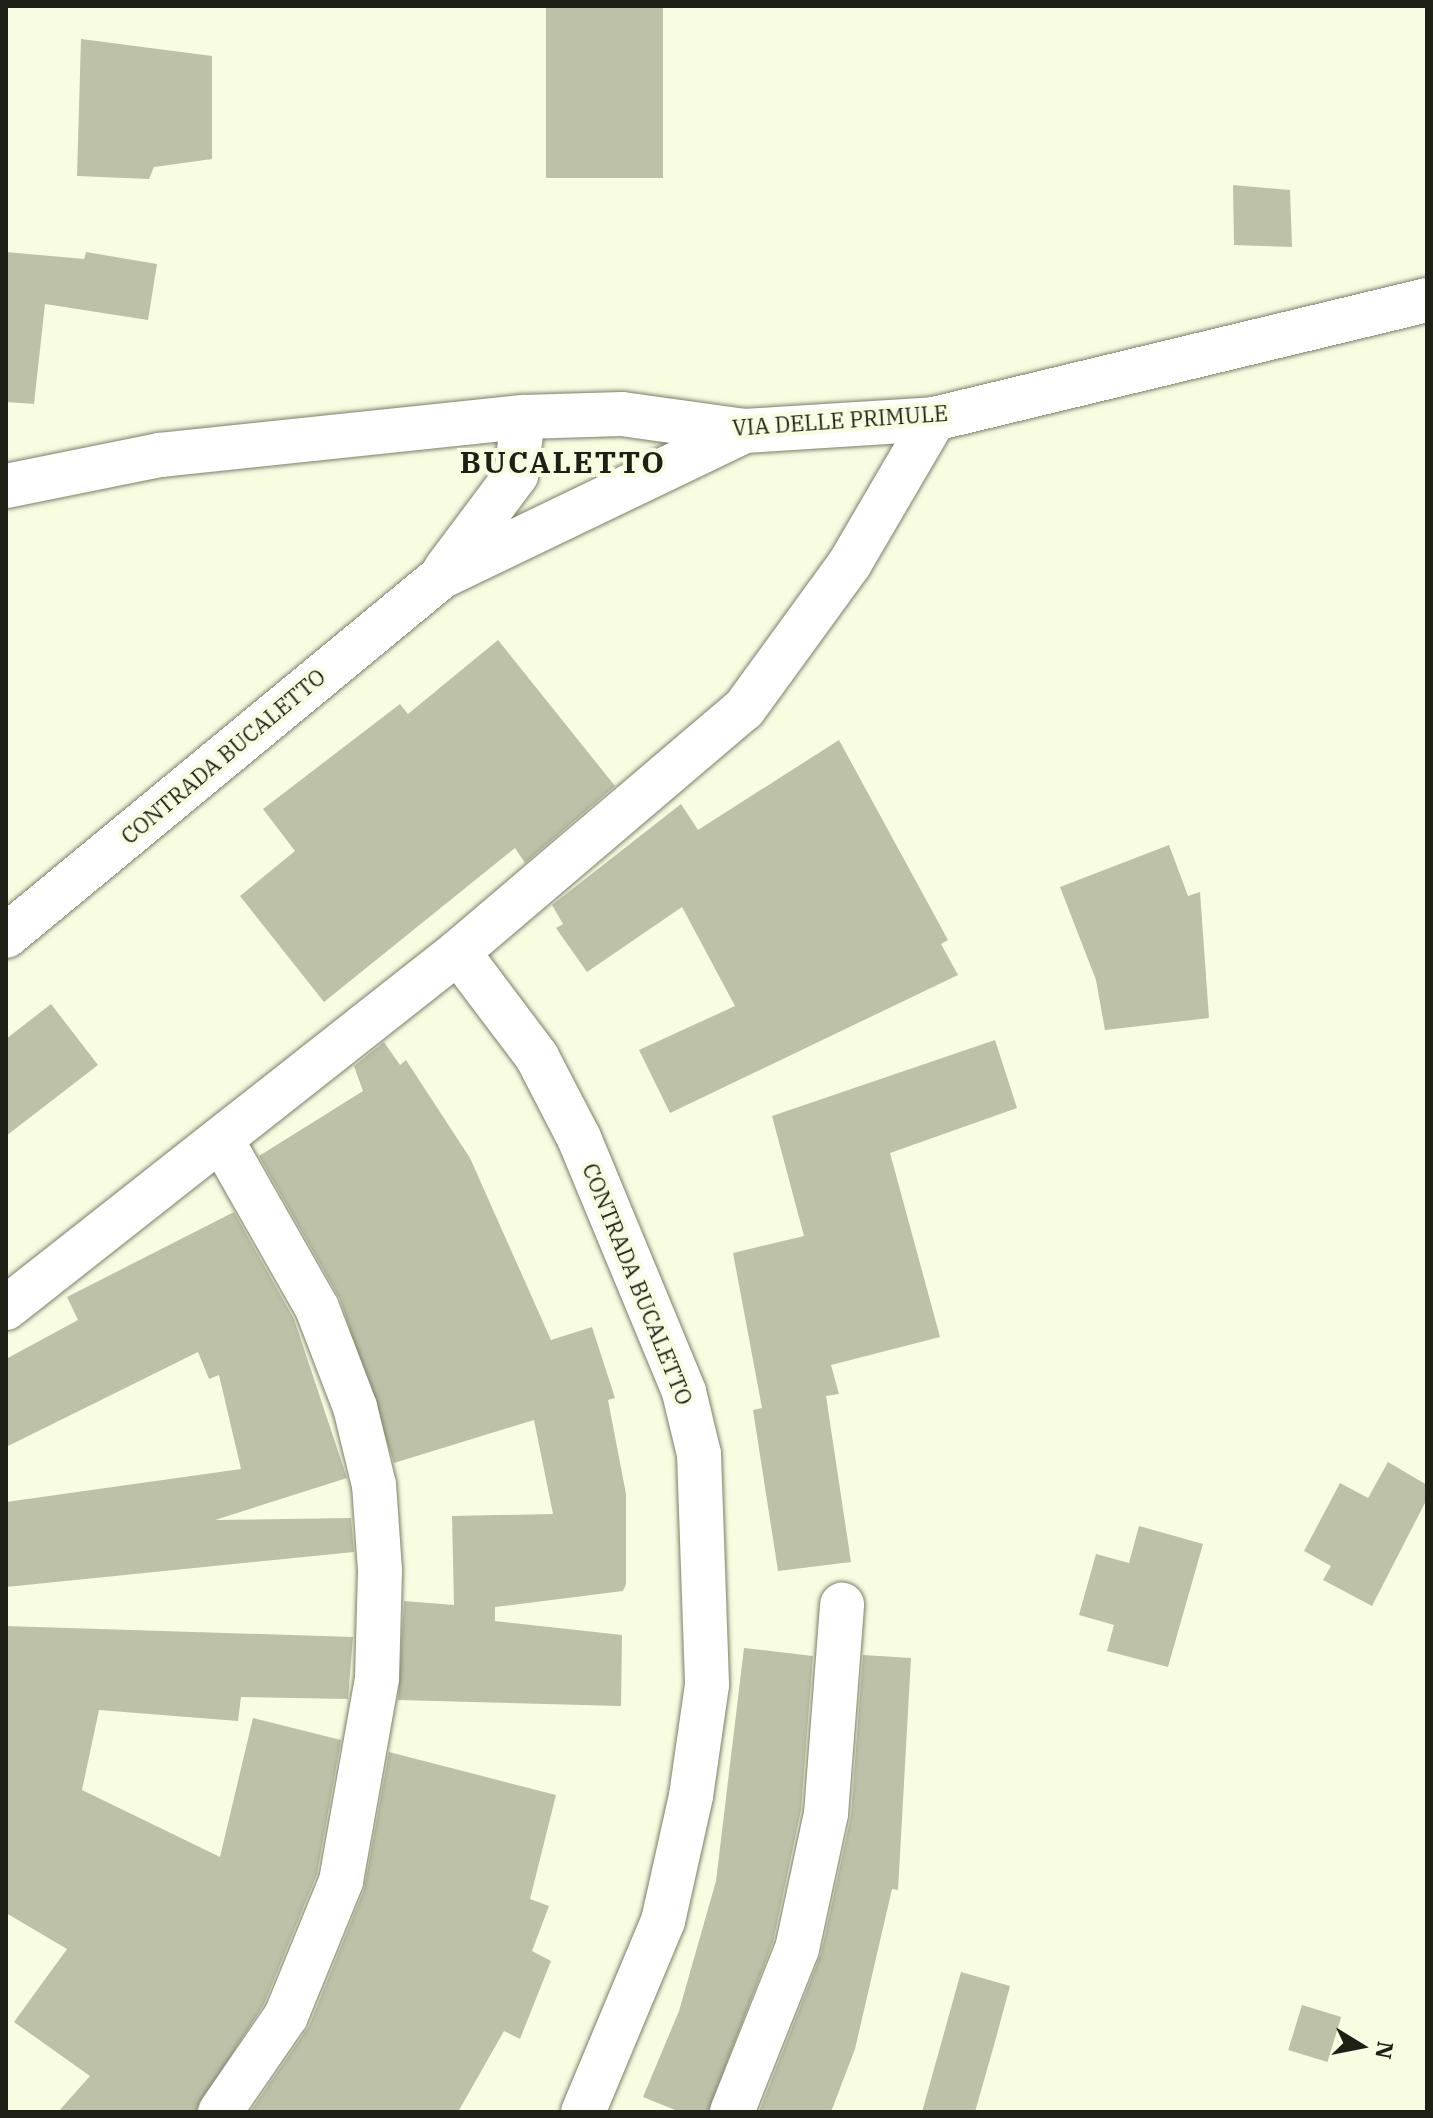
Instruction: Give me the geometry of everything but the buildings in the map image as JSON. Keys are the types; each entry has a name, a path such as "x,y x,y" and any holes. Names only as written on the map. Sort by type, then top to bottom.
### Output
{"street":[{"name":"VIA DELLE PRIMULE","path":"6,486 160,455 523,417 622,414 745,431 934,419 1427,300"},
{"path":"441,577 516,475 523,417"},
{"path":"6,1308 458,952 744,709 850,563 934,419"},
{"path":"441,577 745,431"},
{"name":"CONTRADA BUCALETTO","path":"6,936 441,577"},
{"name":"CONTRADA BUCALETTO","path":"458,952 537,1057 579,1138 684,1392 699,1454 707,1685 691,1796 663,1921 583,2112"},
{"path":"220,2112 286,2016 341,1881 377,1678 380,1570 374,1485 355,1407 280,1233 221,1139"},
{"path":"732,2112 797,1949 826,1814 842,1605"}],"district":[{"name":"BUCALETTO","path":"563,462"}]}
